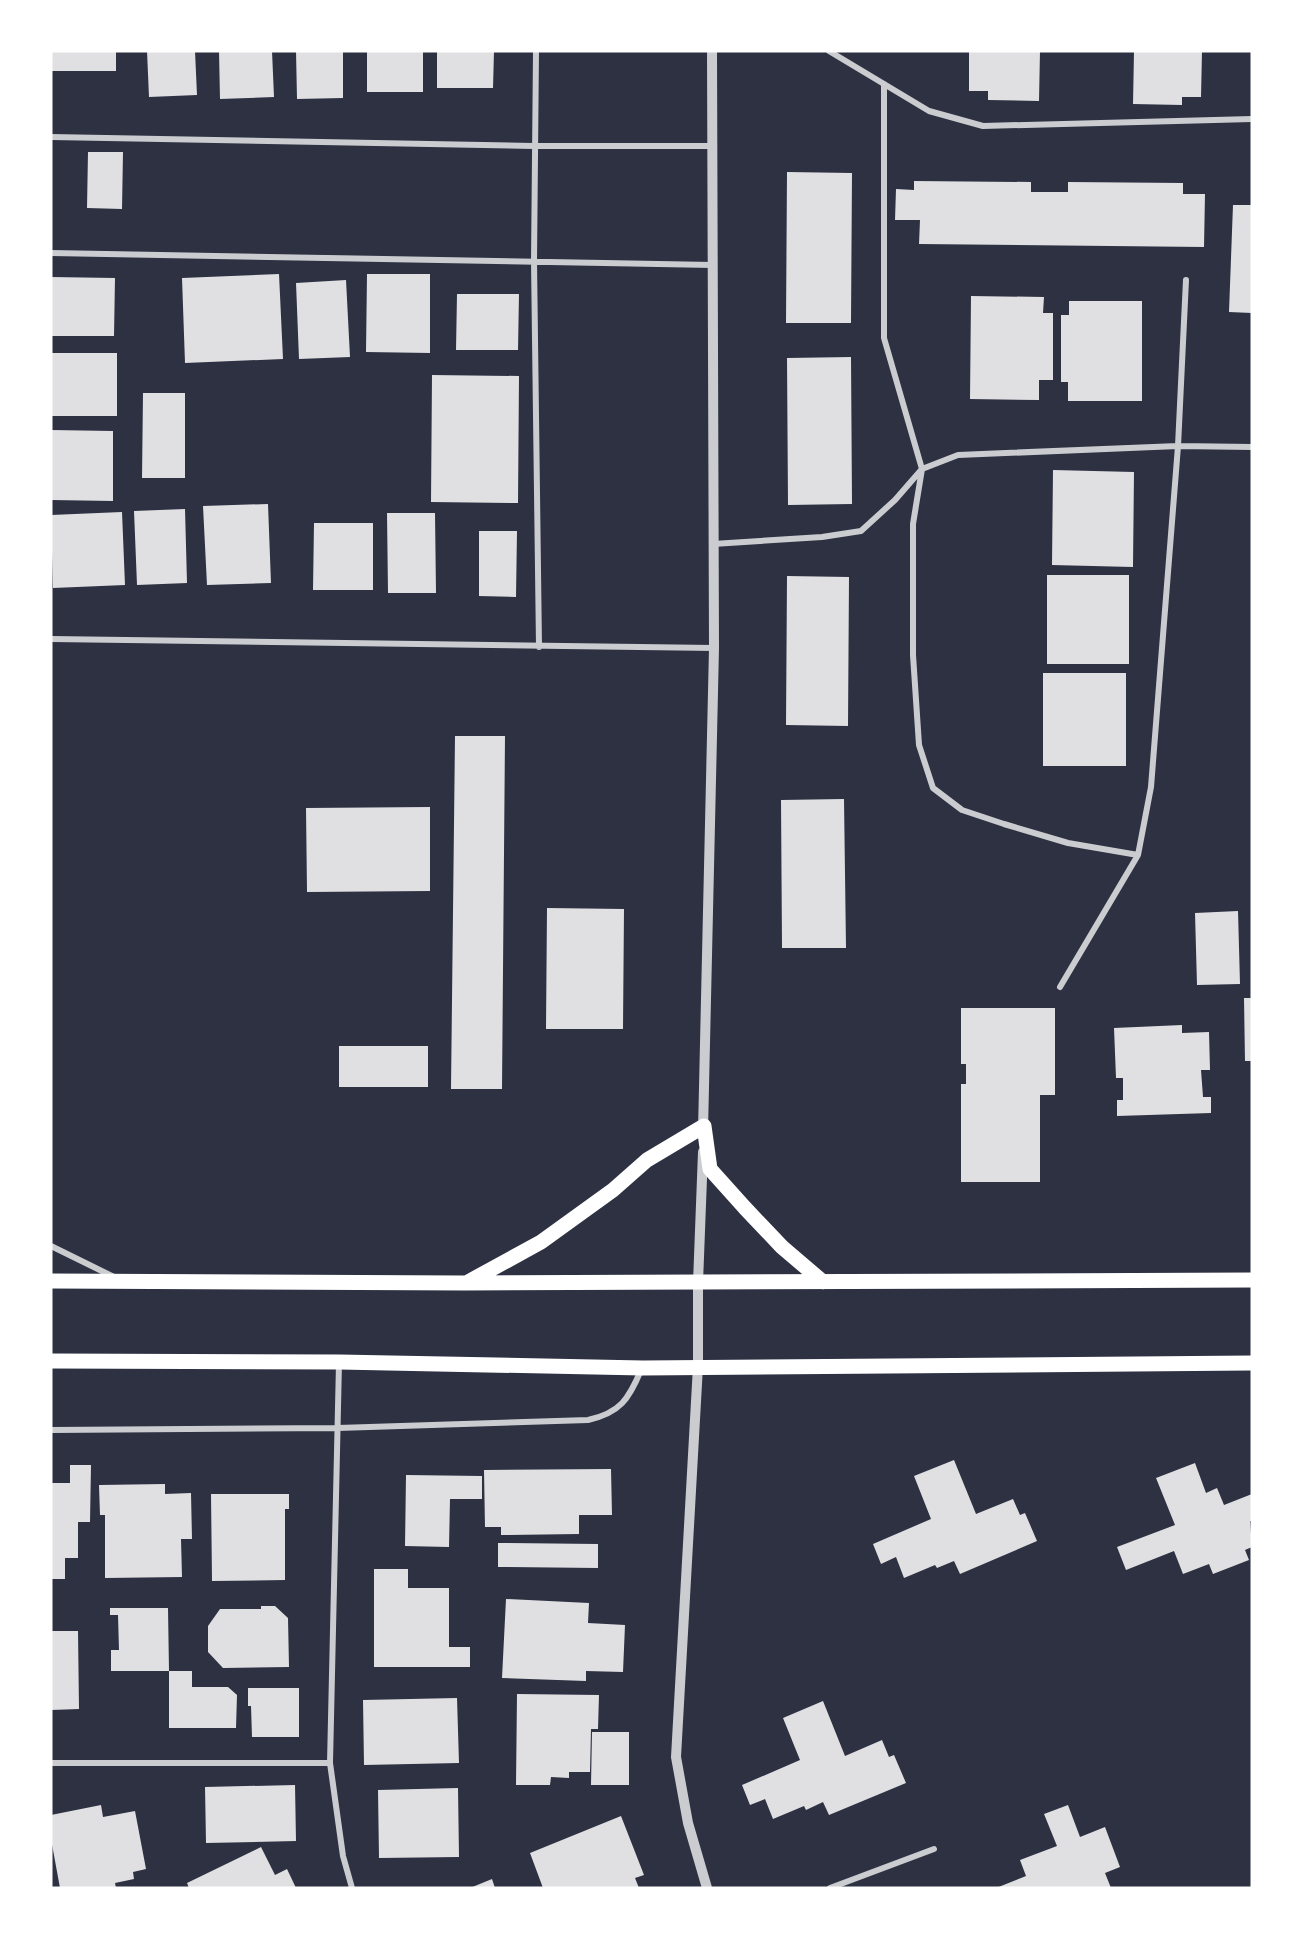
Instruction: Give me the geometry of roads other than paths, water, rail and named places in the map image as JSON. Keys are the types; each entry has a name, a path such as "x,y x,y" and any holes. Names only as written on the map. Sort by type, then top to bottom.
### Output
{"main road":[{"path":"465,1283 541,1242 604,1196 647,1160 704,1126 710,1169 782,1247 823,1282"},
{"path":"51,1281 698,1283 1252,1280"},
{"path":"51,1360 339,1362 643,1368 1252,1363"}],"street":[{"path":"536,51 534,261 539,646"},
{"path":"707,1888 688,1824 676,1757 698,1366 698,1283 704,1126 714,648 712,51"},
{"path":"829,51 929,111 983,126 1252,119"},
{"path":"884,84 884,338 922,469 913,524 913,655 920,745 933,788 962,810 1004,824 1068,843 1138,855"},
{"path":"51,137 534,146 712,146"},
{"path":"51,253 713,265"},
{"path":"1060,987 1138,855 1151,787 1178,446 1186,280"},
{"path":"713,544 822,537 861,531 895,500 922,469 958,455 1178,446 1252,447"},
{"path":"51,639 714,648"},
{"path":"51,1246 122,1281"},
{"path":"339,1362 330,1763 344,1856 352,1888"},
{"path":"51,1430 338,1428 588,1420 608,1413 621,1405 632,1393 643,1368"},
{"path":"51,1763 330,1763"},
{"path":"830,1888 934,1849"}]}
